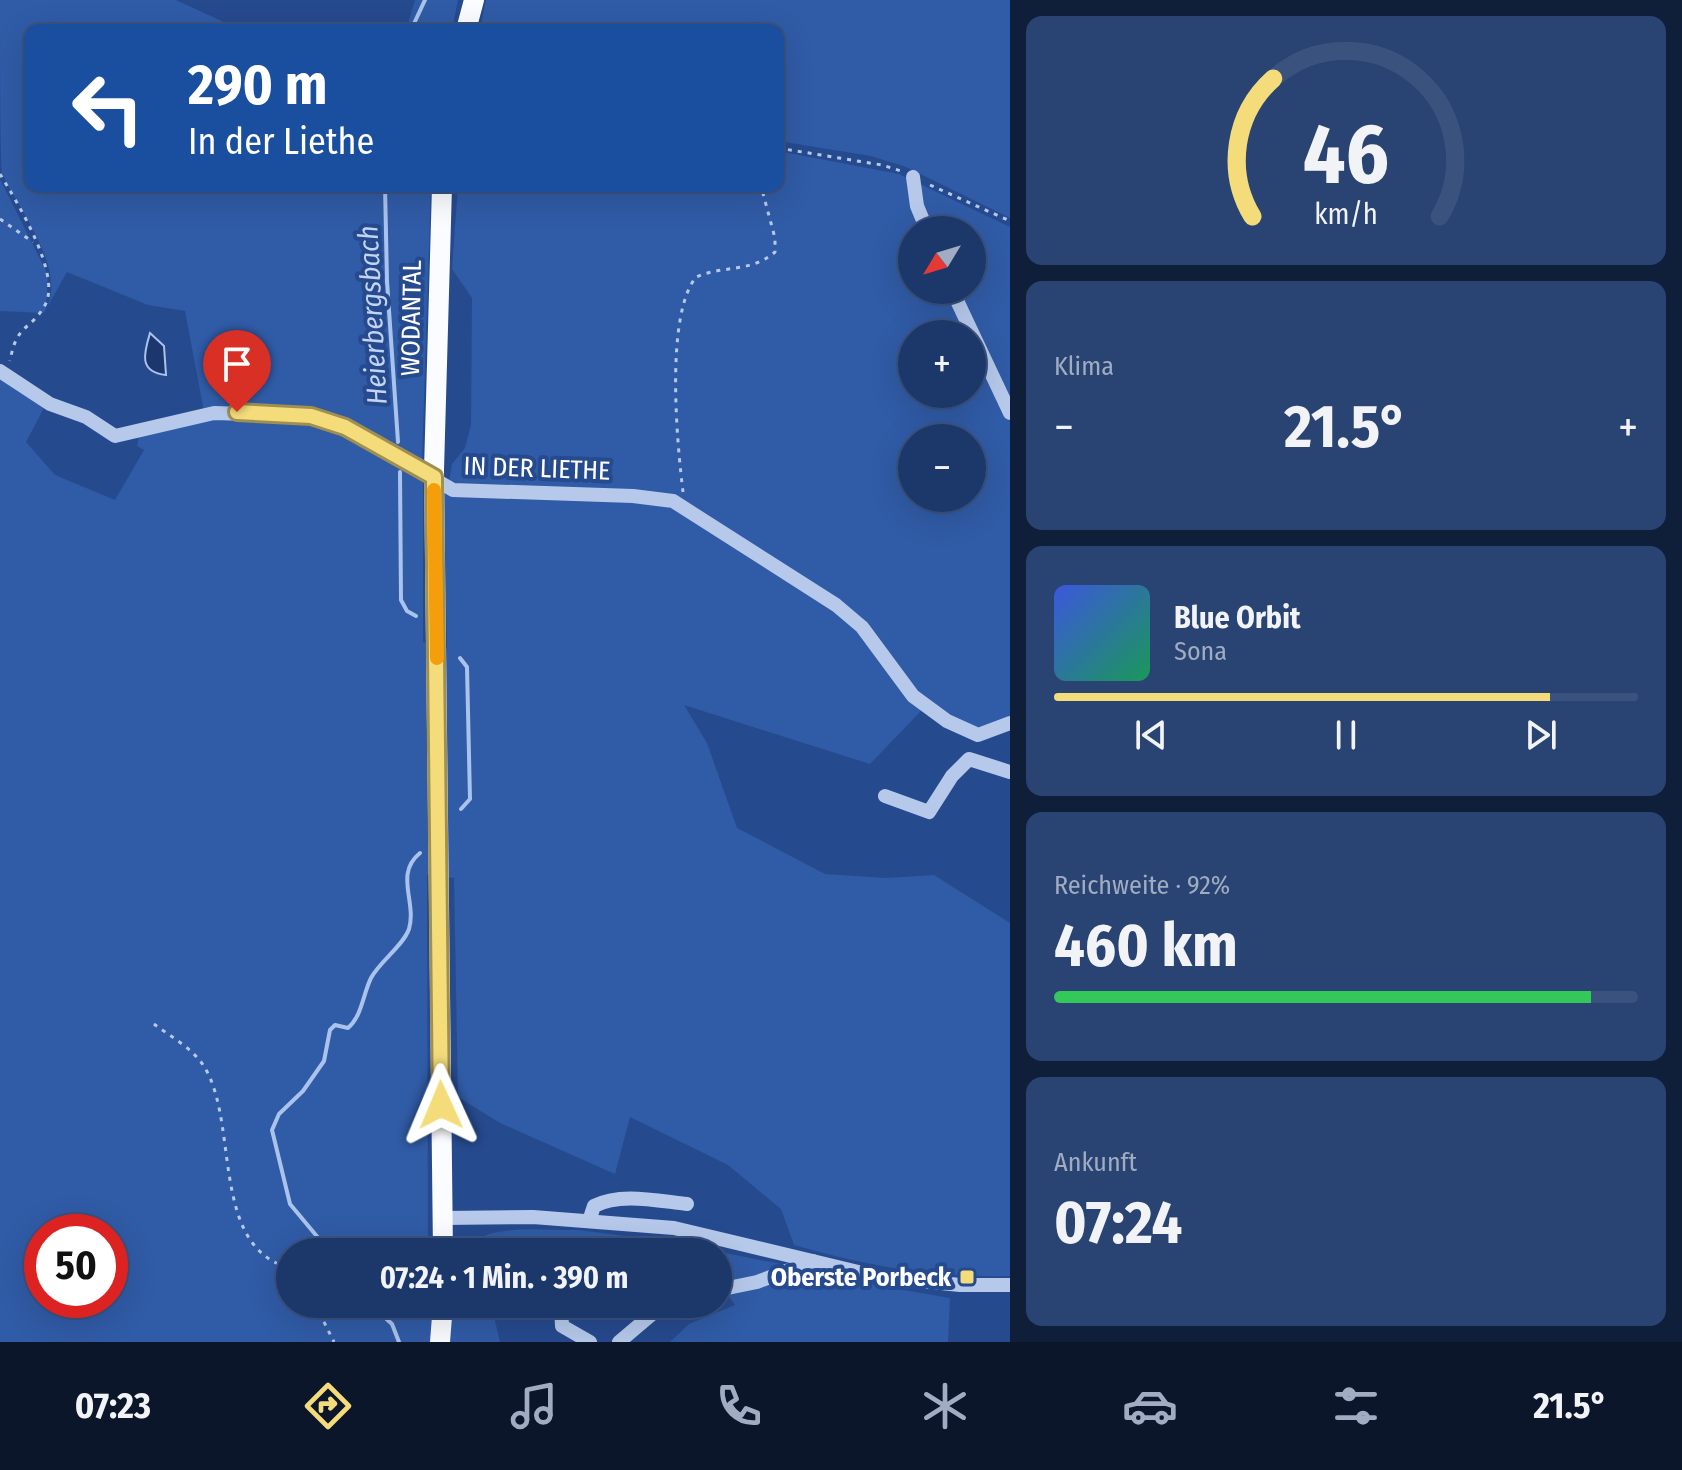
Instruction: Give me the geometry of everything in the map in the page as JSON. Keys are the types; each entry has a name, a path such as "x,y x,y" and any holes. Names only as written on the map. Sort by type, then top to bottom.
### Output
{"main road":[{"path":"468,24 474,0"},
{"name":"WODANTAL","path":"442,192 434,477 443,1238"},
{"path":"440,1342 442,1318"}],"street":[{"path":"913,177 921,216"},
{"path":"959,304 1010,413"},
{"name":"IN DER LIETHE","path":"4,372 50,404 86,417 115,436 214,413 311,416 345,427 453,490 633,496 673,501 836,605 862,627 913,696 947,721 978,735 1010,723"},
{"path":"885,796 929,812 952,776 969,759 1010,772"},
{"path":"589,1221 594,1206 602,1202 631,1199 687,1204"},
{"path":"443,1218 589,1221 674,1228 911,1281 1010,1285"},
{"path":"732,1287 757,1282 813,1261"},
{"path":"562,1318 562,1326 590,1342"},
{"path":"619,1342 647,1318"}],"path":[{"path":"784,149 882,165 1010,221"},
{"path":"0,174 50,274 50,291 45,307 14,338 4,372"},
{"path":"685,508 676,438 679,329 683,305 696,277 709,271 756,265 775,252 775,238 763,192"},
{"path":"0,219 36,245"},
{"path":"154,1024 189,1051 206,1070 222,1117 227,1177 242,1223 249,1237 271,1263 276,1264"},
{"path":"468,1238 477,1218"},
{"path":"322,1318 334,1342"}],"shaded area":[{"path":"0,0 176,0 228,24 24,24 24,192 431,192 422,461 388,448 344,423 204,412 185,311 148,305 67,272 45,311 43,313 0,311 0,179 48,275 46,309 51,294 51,277 39,241 2,174"},
{"path":"415,0 458,0 453,24 408,24"},
{"path":"486,0 1010,0 1010,218 906,167 871,156 784,142 784,24 481,24"},
{"path":"784,152 899,174 1010,227 1010,406 986,354 986,320 970,320 963,304 986,304 986,216 898,216 898,304 954,304 962,320 898,320 898,408 986,408 986,371 1010,422 1010,717 974,731 918,696 883,648 693,508 449,483 452,464 465,448 471,425 472,298 452,269 458,192 784,192"},
{"path":"150,333 164,346 166,375 147,366 145,354"},
{"path":"0,375 45,406 26,442 55,475 115,500 144,450 137,446 139,437 228,416 312,421 341,429 423,476 423,642 447,648 444,491 645,500 689,513 860,629 922,710 870,764 684,705 707,743 737,828 825,874 886,878 934,875 1010,923 1010,1276 955,1275 901,1269 794,1245 781,1209 728,1165 630,1117 615,1174 500,1123 458,1097 454,878 427,875 428,1238 276,1238 276,1318 494,1318 500,1342 0,1342"},
{"path":"579,1230 640,1238 481,1238 500,1232"},
{"path":"732,1254 781,1264 779,1270 732,1282"},
{"path":"811,1274 950,1298 948,1342 670,1342 689,1324 704,1318 732,1318 732,1306 735,1305 732,1293"}],"waterway":[{"name":"Heierbergsbach","path":"414,24 425,0"},
{"name":"Heierbergsbach","path":"385,192 387,281 398,442"},
{"name":"Heierbergsbach","path":"400,472 401,600 407,611 416,616"},
{"name":"Heierbergsbach","path":"460,658 467,667 470,799 461,809"},
{"name":"Heierbergsbach","path":"318,1238 290,1204 272,1130 279,1114 303,1091 324,1061 330,1030 335,1025 348,1028 353,1023 371,978 406,935 411,919 408,870 420,853"},
{"name":"Heierbergsbach","path":"385,1318 392,1324 399,1342"}],"slow traffic":[{"path":"434,490 437,658"}],"place":[{"name":"Oberste Porbeck","path":"967,1277"}],"route":[{"path":"237,412 311,416 345,427 434,477 441,1105"}]}
